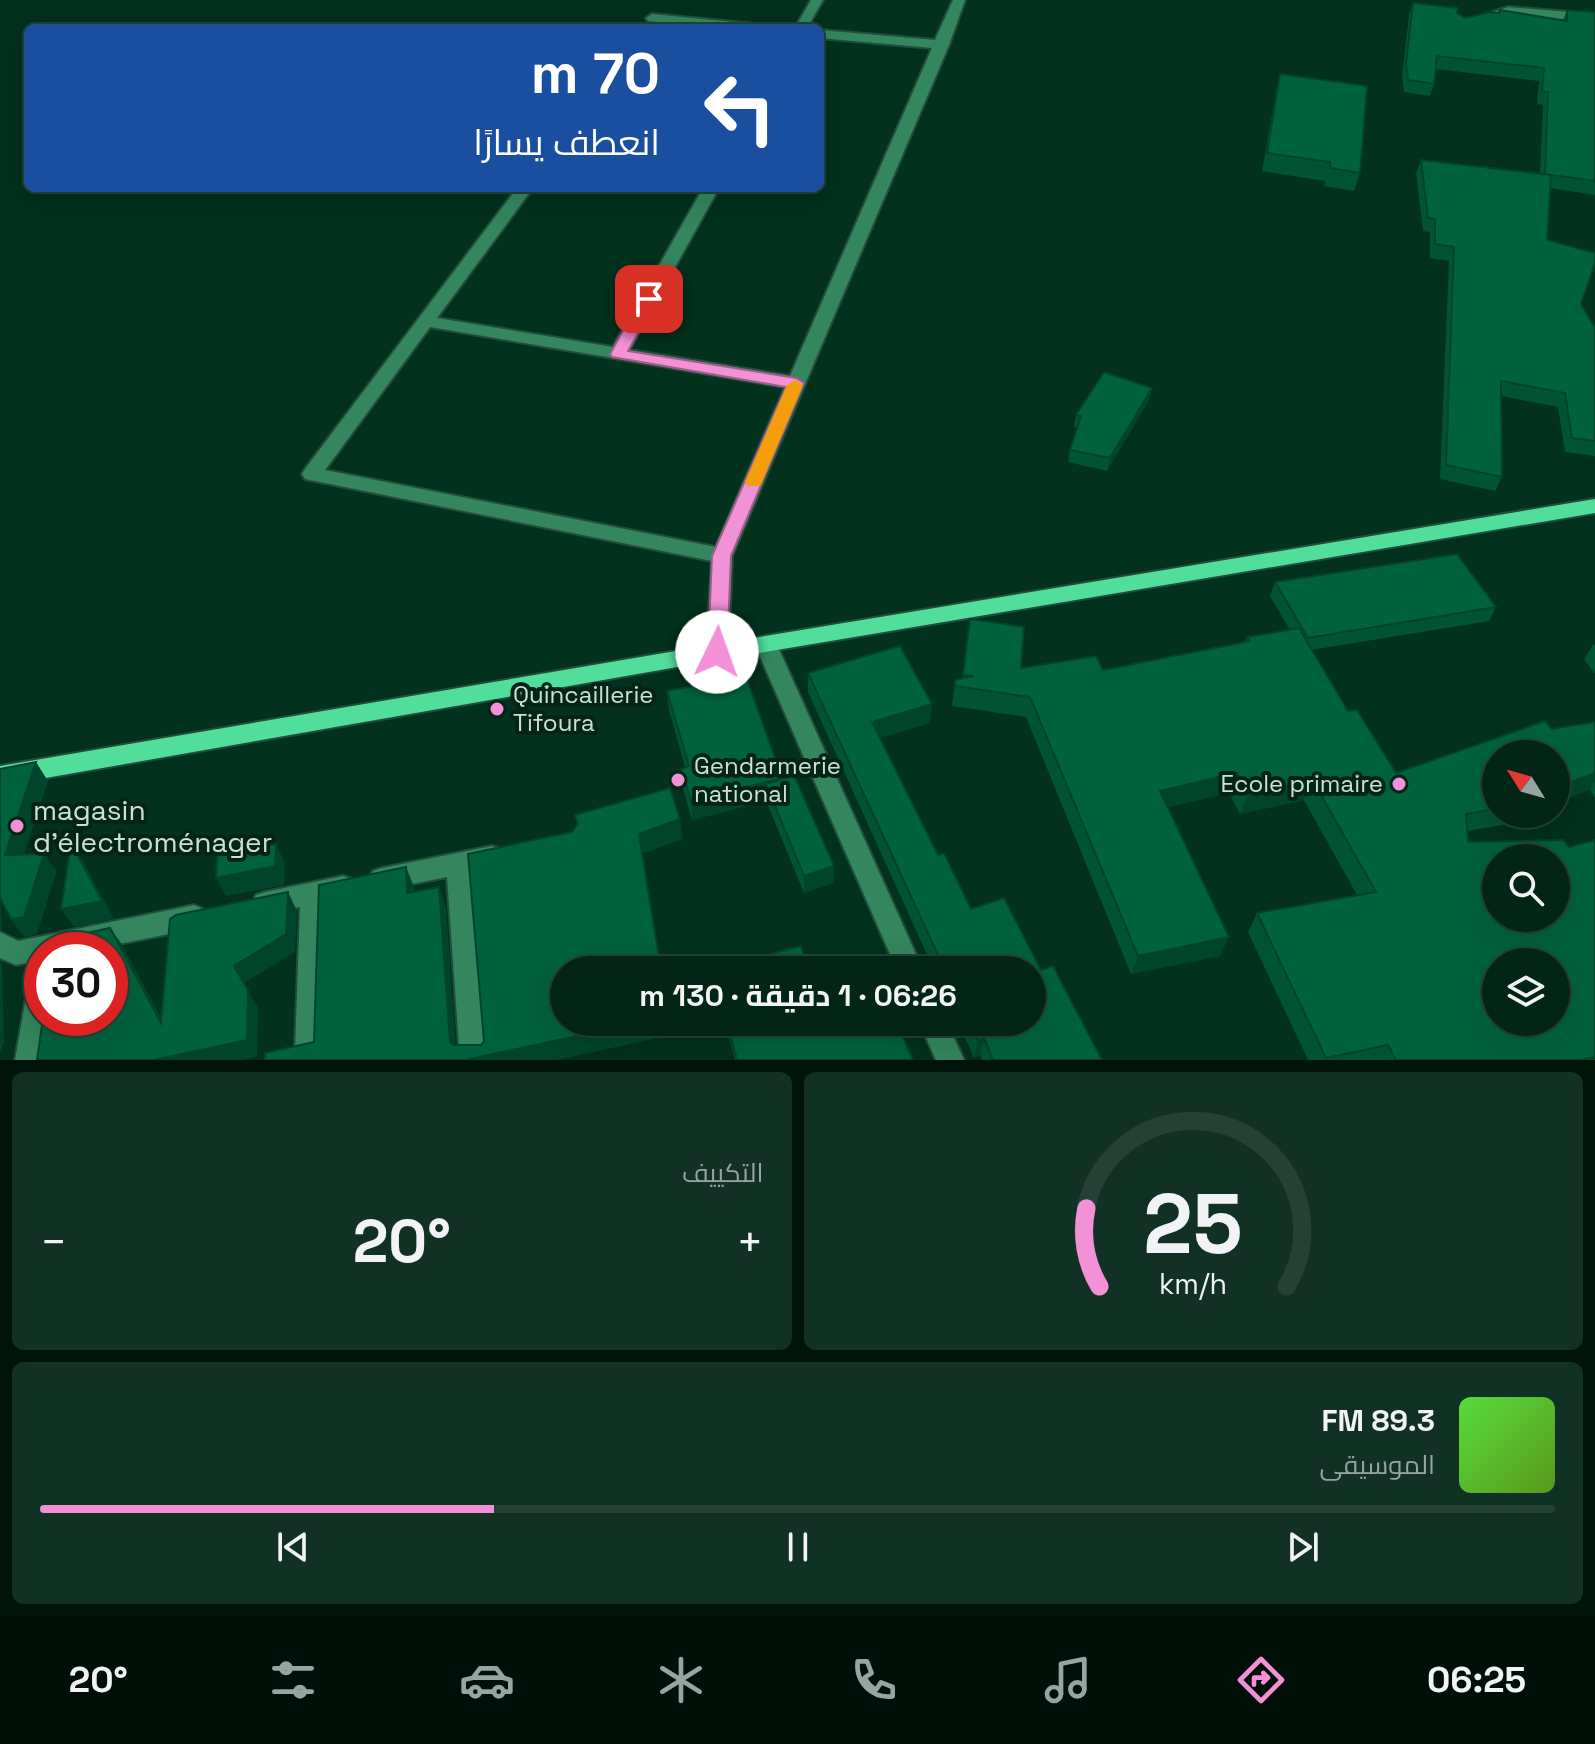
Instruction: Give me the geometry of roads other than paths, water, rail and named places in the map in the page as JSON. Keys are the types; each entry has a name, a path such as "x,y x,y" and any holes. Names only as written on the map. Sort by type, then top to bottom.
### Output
{"main road":[{"path":"0,776 717,652 1595,506"}],"street":[{"path":"648,23 664,0"},
{"path":"803,24 817,0"},
{"path":"717,652 722,556 959,0"},
{"path":"1472,20 1508,11 1595,18"},
{"path":"648,23 669,24"},
{"path":"824,34 942,45"},
{"path":"522,192 312,474 722,556"},
{"path":"618,354 709,192"},
{"path":"426,321 796,383"},
{"path":"766,645 904,956"},
{"path":"123,932 520,852"},
{"path":"458,864 474,1060"},
{"path":"304,1060 308,1059 313,893"},
{"path":"0,944 16,953 24,952"},
{"path":"29,1060 33,1036"},
{"path":"939,1036 950,1060"}],"place":[{"name":"Quincaillerie Tifoura","path":"497,709"},
{"name":"Gendarmerie national","path":"678,780"},
{"name":"Ecole primaire","path":"1399,784"},
{"name":"magasin d'électroménager","path":"17,826"}]}
